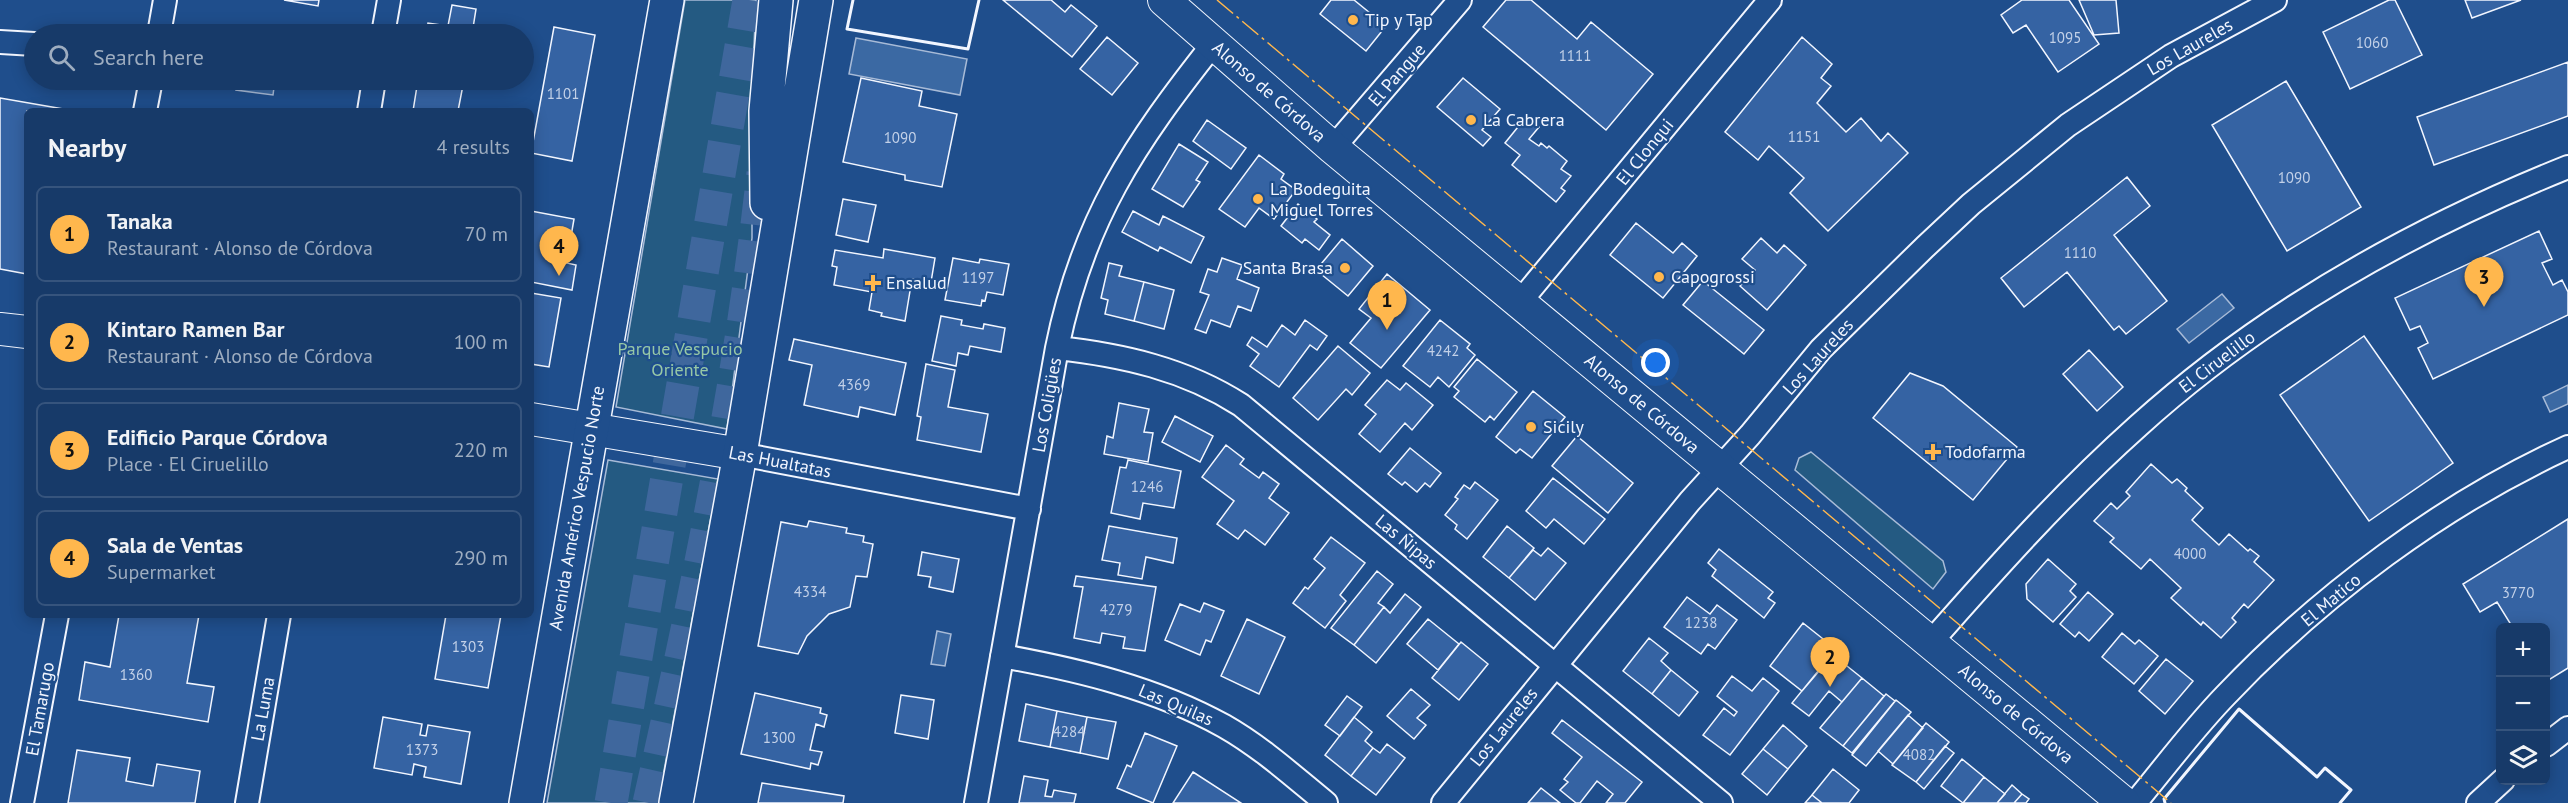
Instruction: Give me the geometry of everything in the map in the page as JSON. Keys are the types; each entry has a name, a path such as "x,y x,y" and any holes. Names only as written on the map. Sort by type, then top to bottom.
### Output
{"main road":[{"name":"Avenida Américo Vespucio Norte","path":"526,803 668,0"},
{"path":"770,274 766,111 776,0"},
{"path":"676,803 740,454 816,0"},
{"name":"Alonso de Córdova","path":"1164,0 1333,148 2124,803"},
{"path":"0,329 24,332"},
{"name":"Las Hualtatas","path":"534,420 740,454"}],"street":[{"path":"161,24 165,0"},
{"path":"385,24 389,0"},
{"name":"El Pangue","path":"1333,148 1460,0"},
{"name":"El Clonqui","path":"1519,303 1770,0"},
{"name":"Los Laureles","path":"1443,803 1554,666 1821,349 1956,218 2019,163 2119,89 2208,35 2275,0"},
{"path":"0,42 24,43"},
{"name":"Los Coligües","path":"976,803 1057,348 1083,250 1109,193 1149,128 1214,43"},
{"path":"146,108 149,90"},
{"path":"369,108 372,90"},
{"name":"El Ciruelillo","path":"1930,643 2025,536 2137,427 2236,346 2324,287 2397,244 2454,215 2568,167"},
{"name":"Las Ñipas","path":"1057,348 1156,366 1194,380 1225,395 1311,461 1721,803"},
{"name":"El Matico","path":"2135,803 2226,694 2329,600 2398,546 2453,510 2500,482 2568,447"},
{"name":"Las Hualtatas","path":"740,454 1029,509"},
{"name":"El Tamarugo","path":"22,803 56,618"},
{"name":"La Luma","path":"247,803 278,618"},
{"name":"Las Quilas","path":"1002,656 1072,669 1130,685 1179,705 1224,726 1265,753 1326,803"},
{"path":"2550,742 2568,728"},
{"path":"2478,803 2497,785"}],"green space":[{"name":"Parque Vespucio Oriente","path":"685,0 756,0 752,91 752,238 727,429 616,407"},
{"path":"1811,452 1943,561 1946,572 1933,589 1795,470 1799,458"},
{"path":"608,460 718,479 658,803 547,803"}],"shaded area":[{"path":"856,38 967,59 960,95 849,74"},
{"path":"236,90 274,90 273,95"},
{"path":"2222,294 2234,308 2189,343 2177,329"},
{"path":"2568,385 2568,404 2550,412 2543,397"},
{"path":"937,631 951,634 945,666 931,664"}],"building":[{"path":"284,0 319,0 318,6"},
{"path":"1003,0 1051,0 1065,12 1071,5 1097,26 1072,57"},
{"name":"Tip y Tap","path":"1331,0 1354,0 1386,26 1366,51 1320,14"},
{"path":"1506,0 1531,0 1577,39 1591,22 1653,74 1606,130 1483,27"},
{"path":"2022,0 2069,0 2099,44 2058,72 2026,25 2013,33 2001,15"},
{"path":"2079,0 2116,0 2119,33 2094,35"},
{"path":"2389,0 2395,0 2422,55 2350,89 2323,32"},
{"path":"2465,0 2521,0 2472,18"},
{"path":"452,5 476,9 474,24 448,24"},
{"path":"554,27 595,35 572,161 534,154 534,137"},
{"path":"1107,37 1138,63 1112,95 1080,69"},
{"path":"1802,37 1832,64 1821,78 1831,86 1817,103 1846,132 1861,118 1881,141 1888,133 1908,153 1828,231 1790,193 1804,178 1769,146 1758,160 1725,132"},
{"path":"2568,62 2568,116 2434,165 2417,117"},
{"path":"861,78 922,91 919,106 957,114 942,187 905,180 905,175 843,162"},
{"name":"La Cabrera","path":"1463,78 1500,109 1482,130 1491,137 1483,146 1437,107"},
{"path":"2286,81 2361,207 2287,251 2212,125"},
{"path":"416,90 462,90 459,108 413,108"},
{"path":"0,98 58,108 24,108 24,273 0,269"},
{"path":"1526,117 1539,127 1529,139 1539,146 1541,143 1547,148 1549,146 1567,161 1561,169 1571,176 1561,188 1565,191 1556,202 1512,165 1520,155 1505,143"},
{"path":"1207,120 1246,148 1231,169 1193,141"},
{"path":"1179,144 1208,162 1196,180 1200,182 1183,207 1152,189"},
{"name":"La Bodeguita Miguel Torres","path":"1259,155 1284,174 1281,179 1296,190 1274,219 1259,208 1245,227 1219,209"},
{"path":"2127,177 2150,206 2114,235 2167,301 2126,334 2119,326 2114,330 2067,272 2024,307 2001,278"},
{"path":"843,199 876,205 868,242 836,235"},
{"path":"1298,204 1317,219 1314,222 1330,235 1319,250 1305,239 1302,243 1281,226"},
{"path":"1133,211 1159,225 1163,216 1204,237 1191,263 1160,247 1158,251 1122,232"},
{"path":"534,212 574,219 569,248 561,246 558,261 576,265 572,290 534,283"},
{"name":"Capogrossi","path":"1636,223 1673,253 1682,243 1697,256 1663,298 1610,255"},
{"path":"2539,231 2552,259 2542,263 2553,285 2562,280 2568,292 2568,315 2433,379 2418,348 2428,343 2420,326 2410,330 2395,298"},
{"path":"1761,238 1777,253 1784,245 1806,265 1767,310 1740,286 1755,270 1742,259"},
{"name":"Santa Brasa","path":"1342,239 1373,266 1348,296 1316,270"},
{"name":"Ensalud","path":"884,249 935,258 931,282 912,279 905,321 881,316 882,313 869,310 872,292 834,285 837,267 832,266 835,250 883,258"},
{"path":"953,258 979,263 980,259 1009,264 1003,295 987,292 981,306 945,300"},
{"path":"1222,258 1242,265 1237,279 1259,288 1251,311 1238,306 1230,327 1211,320 1206,333 1195,329 1209,295 1200,292 1208,269 1217,272"},
{"path":"1109,263 1122,266 1119,276 1144,282 1134,321 1105,314 1108,300 1101,298"},
{"path":"1387,274 1430,310 1381,368 1350,343 1371,318 1359,309"},
{"path":"1703,281 1764,330 1744,354 1683,305"},
{"path":"1144,282 1174,290 1164,329 1134,321"},
{"path":"534,294 561,298 549,367 534,364"},
{"path":"941,316 962,320 961,325 983,329 984,324 1005,328 1001,352 970,346 968,355 958,353 956,366 932,361"},
{"path":"1305,320 1327,336 1317,350 1310,345 1279,387 1250,366 1259,354 1247,345 1252,337 1267,347 1282,325 1295,335"},
{"path":"1440,320 1470,344 1467,348 1475,355 1449,387 1438,377 1430,387 1403,366"},
{"path":"2364,336 2453,463 2369,521 2280,395"},
{"path":"794,339 906,363 895,415 860,407 858,417 804,405 812,365 789,360"},
{"path":"1338,346 1370,373 1352,395 1346,389 1318,420 1293,398"},
{"path":"2089,350 2123,387 2097,411 2063,374"},
{"path":"1477,359 1517,392 1494,420 1490,416 1485,422 1454,397 1459,391 1454,387"},
{"path":"926,364 955,370 948,407 988,414 981,452 917,440 921,417 917,416"},
{"path":"1910,373 1943,386 2017,447 1973,500 1873,418"},
{"path":"1387,380 1400,390 1406,383 1433,405 1412,430 1405,423 1380,452 1359,434 1376,414 1365,405"},
{"name":"Sicily","path":"1533,391 1565,417 1532,458 1520,449 1516,453 1496,437"},
{"path":"1119,403 1149,409 1144,432 1153,433 1148,462 1104,454 1107,436 1113,438"},
{"path":"1175,416 1213,436 1200,462 1162,442"},
{"path":"1577,436 1633,483 1608,513 1552,466"},
{"path":"1226,445 1244,459 1240,464 1259,478 1263,472 1279,484 1269,498 1289,513 1265,545 1245,530 1238,539 1217,524 1234,501 1202,477"},
{"path":"1410,448 1441,473 1430,487 1425,483 1417,492 1405,482 1402,485 1388,474"},
{"path":"1128,460 1181,471 1174,508 1143,503 1140,519 1111,513 1120,467 1126,468"},
{"path":"2151,464 2172,483 2177,479 2187,488 2185,491 2203,508 2192,520 2219,545 2229,534 2248,551 2250,549 2259,556 2254,562 2274,580 2248,608 2244,604 2232,618 2236,622 2221,638 2203,622 2201,625 2171,598 2181,588 2150,559 2141,569 2110,542 2114,538 2094,521 2111,503 2117,509 2130,496 2126,492"},
{"path":"1553,478 1605,519 1584,544 1554,519 1546,528 1526,511"},
{"path":"1475,482 1498,500 1467,539 1455,529 1457,525 1445,515 1458,499 1455,497 1464,485 1470,489"},
{"path":"2568,519 2568,668 2550,679 2550,623 2510,623 2497,602 2480,612 2463,584"},
{"path":"809,521 847,528 846,533 864,536 863,542 873,544 867,577 856,576 850,607 829,614 807,636 798,654 758,646 781,522 807,527"},
{"path":"1109,526 1177,538 1173,563 1146,557 1142,579 1118,575 1120,563 1102,560"},
{"path":"1507,526 1534,548 1509,578 1483,557"},
{"path":"1331,537 1365,563 1340,595 1346,601 1325,628 1293,603 1305,587 1308,589 1325,568 1314,559"},
{"path":"1548,548 1566,563 1535,600 1509,578 1533,550 1541,556"},
{"path":"1719,549 1773,592 1768,598 1775,603 1764,618 1712,576 1716,570 1708,563"},
{"path":"922,552 959,559 953,592 929,587 931,577 918,575"},
{"path":"2048,559 2076,584 2070,591 2076,597 2053,622 2027,599 2026,584"},
{"path":"1377,571 1393,584 1378,603 1384,607 1354,645 1331,628"},
{"path":"1076,576 1156,587 1145,651 1123,648 1125,637 1102,633 1100,643 1074,638 1083,587 1074,586"},
{"path":"2088,592 2113,614 2089,641 2079,632 2075,637 2060,624"},
{"path":"1405,594 1421,607 1376,663 1354,645 1384,607 1390,613"},
{"path":"1687,597 1710,614 1717,605 1737,620 1715,649 1708,644 1701,654 1664,627"},
{"path":"1204,603 1224,611 1211,642 1206,640 1200,655 1165,640 1180,604 1200,612"},
{"path":"118,618 198,618 187,683 214,687 208,722 79,700 85,662 110,667"},
{"path":"445,618 500,618 488,688 435,679"},
{"path":"1247,619 1285,637 1259,694 1221,676"},
{"path":"1428,619 1459,644 1438,670 1407,644"},
{"path":"1803,623 1837,650 1802,691 1770,666"},
{"path":"2122,633 2135,644 2139,640 2158,656 2134,684 2102,657"},
{"path":"1649,638 1668,653 1661,661 1671,670 1652,694 1623,671"},
{"path":"1461,642 1488,664 1459,700 1432,678"},
{"path":"1832,654 1862,678 1842,702 1829,691 1809,716 1792,703"},
{"path":"2166,659 2193,681 2165,714 2139,691"},
{"path":"1671,670 1698,692 1679,716 1652,694"},
{"path":"1732,676 1752,691 1763,678 1779,691 1730,755 1703,735 1724,708 1734,716 1737,712 1717,696"},
{"path":"1862,678 1884,696 1843,746 1820,728"},
{"path":"1411,689 1430,705 1417,718 1426,725 1414,739 1387,716"},
{"path":"755,693 821,708 820,713 827,715 824,727 816,724 810,750 822,752 818,765 811,763 810,769 741,754"},
{"path":"1886,694 1895,701 1852,753 1843,746"},
{"path":"901,695 934,700 928,739 895,733"},
{"path":"1347,696 1362,707 1340,736 1325,725"},
{"path":"1896,700 1911,712 1866,766 1852,755"},
{"path":"1026,704 1057,711 1050,747 1019,741"},
{"path":"1057,711 1087,717 1080,753 1050,747"},
{"path":"1908,715 1923,728 1893,764 1878,751"},
{"path":"383,717 422,724 420,735 426,736 428,725 470,732 461,784 424,777 426,767 414,764 412,775 374,768"},
{"path":"1087,717 1116,722 1108,759 1080,753"},
{"path":"1354,717 1372,732 1365,741 1373,748 1351,776 1325,755"},
{"path":"1562,720 1642,782 1625,803 1606,803 1613,794 1597,781 1580,803 1576,803 1560,790 1568,782 1564,779 1582,757 1552,733"},
{"path":"1926,723 1949,742 1916,782 1892,765"},
{"path":"1783,725 1807,746 1788,769 1763,749"},
{"path":"1145,733 1177,746 1153,803 1117,788 1127,765 1131,767"},
{"path":"1387,744 1405,758 1376,795 1351,776 1373,748 1380,753"},
{"path":"1945,746 1954,753 1924,789 1916,782"},
{"path":"1763,749 1788,769 1767,795 1742,774"},
{"path":"77,750 130,758 126,781 153,786 157,764 200,771 195,803 68,803"},
{"path":"1962,759 1984,777 1963,803 1941,786"},
{"path":"1833,769 1859,790 1849,803 1822,803 1812,795"},
{"path":"1193,772 1241,803 1173,803"},
{"path":"1024,776 1048,780 1045,796 1052,797 1054,790 1076,794 1074,803 1019,803"},
{"path":"1984,777 2005,794 1997,803 1963,803"},
{"path":"762,783 844,796 843,803 758,803"},
{"path":"2012,785 2022,794 2014,803 1997,803"},
{"path":"1541,788 1560,803 1528,803"},
{"path":"2022,794 2029,799 2026,803 2014,803"},
{"path":"1812,795 1822,803 1805,803"}],"tunnel":[{"path":"611,803 749,0"},
{"path":"649,803 715,490 742,332 763,173"}],"wall":[{"path":"853,0 847,29 968,49 979,0"},
{"path":"2165,803 2164,799 2239,709 2317,777 2325,768 2351,790 2340,803"}],"power":[{"path":"1217,0 2171,803"}],"place":[{"name":"Tip y Tap","path":"1353,20"},
{"name":"La Cabrera","path":"1471,120"},
{"name":"La Bodeguita Miguel Torres","path":"1258,199"},
{"name":"Santa Brasa","path":"1345,268"},
{"name":"Sala de Ventas","path":"559,276"},
{"name":"Capogrossi","path":"1659,277"},
{"name":"Ensalud","path":"873,283"},
{"name":"Edificio Parque Córdova","path":"2484,307"},
{"name":"Tanaka","path":"1387,330"},
{"name":"Sicily","path":"1531,427"},
{"name":"Todofarma","path":"1933,452"},
{"name":"Kintaro Ramen Bar","path":"1830,687"}]}
